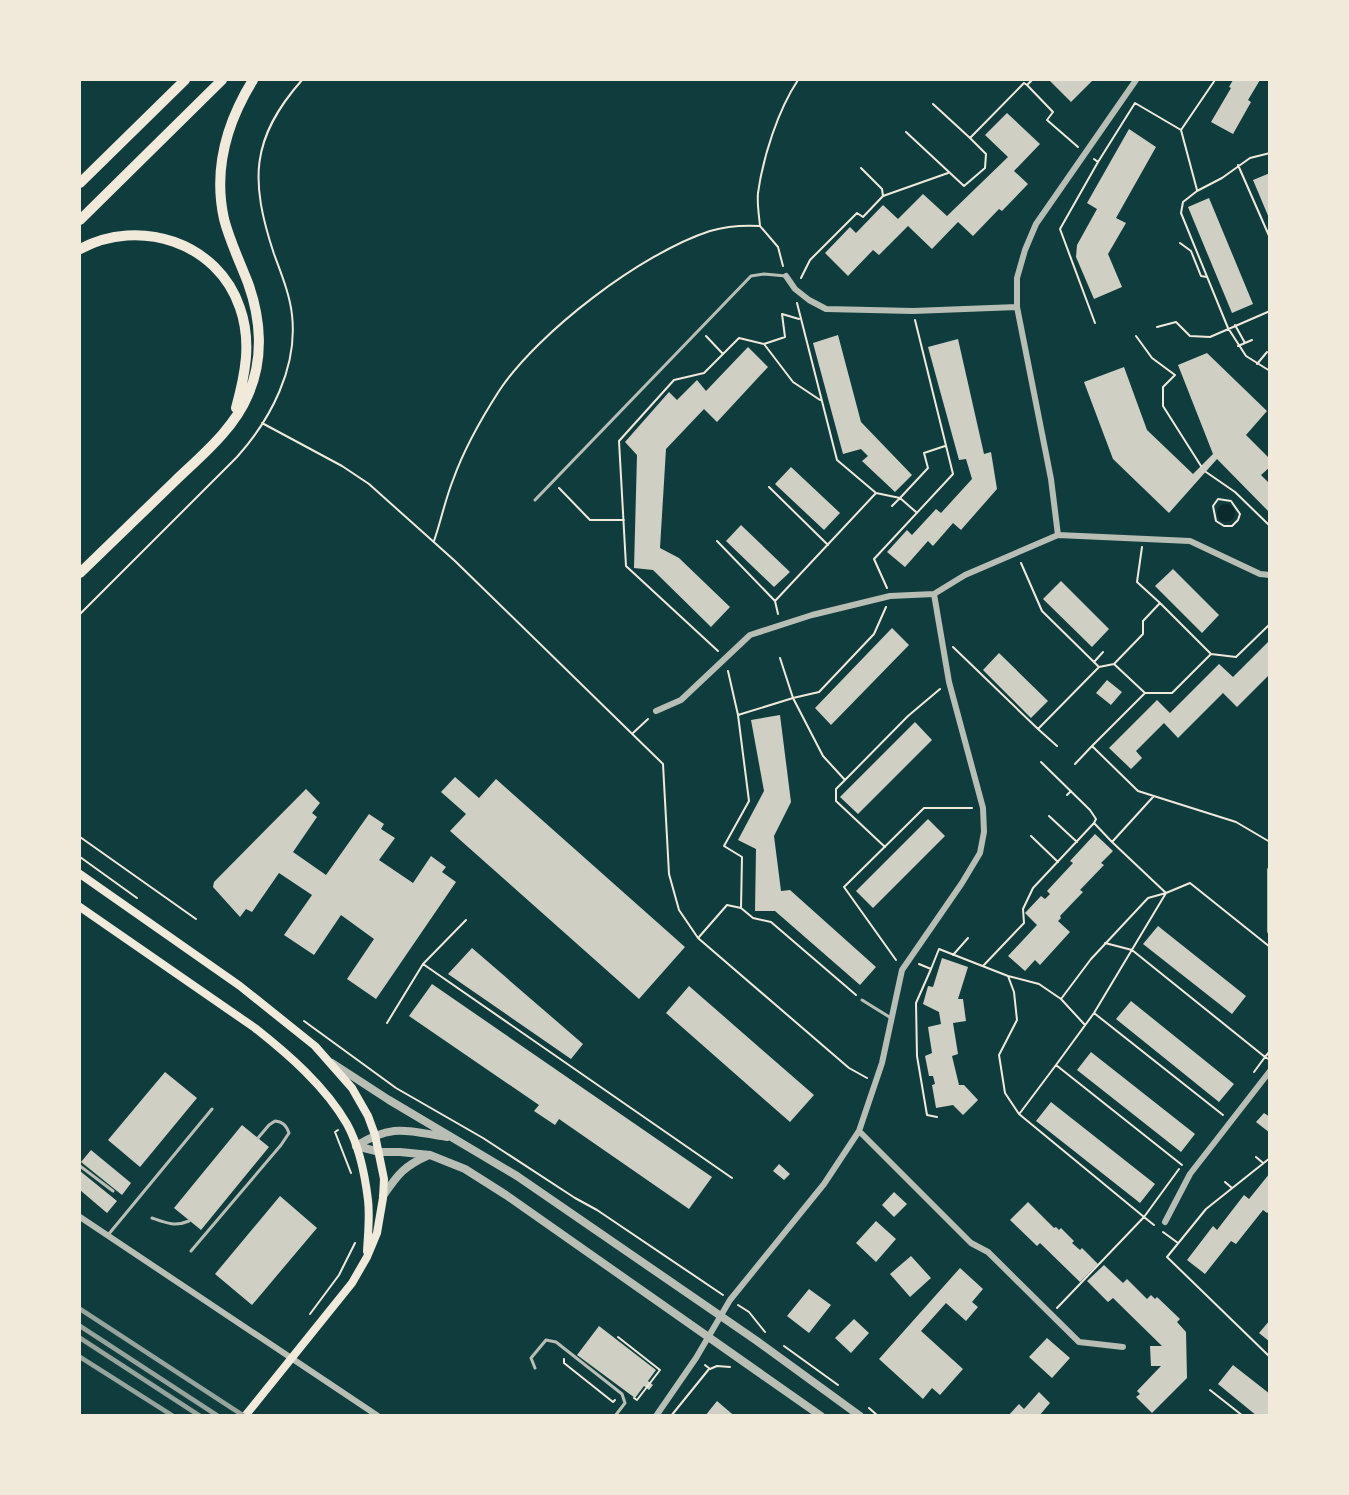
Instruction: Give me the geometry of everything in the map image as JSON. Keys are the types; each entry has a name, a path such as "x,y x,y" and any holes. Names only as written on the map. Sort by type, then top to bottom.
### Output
{"highway":[{"path":"80,183 185,80"},
{"path":"80,220 222,80"},
{"path":"80,573 212,445 248,396 256,371 259,327 248,284 224,218 221,198 221,158 231,124 253,80"},
{"path":"80,173 126,138"},
{"path":"80,249 110,237 134,234 155,236 177,242 211,263 234,292 245,328 247,363 234,418"}],"main road":[{"path":"80,874 240,986 315,1046 352,1088 368,1116 375,1135 384,1179 383,1197 377,1233 367,1257 352,1283 245,1416"},
{"path":"80,907 231,1010 272,1041 312,1078 347,1125 356,1146 368,1201 367,1257"}],"street":[{"path":"1058,535 1051,479 1017,307 1017,278 1036,224 1136,80"},
{"path":"786,276 795,289 826,309 913,311 1017,307"},
{"path":"656,711 681,700 750,636 781,625 890,596 934,594 965,575 1058,535 1113,536 1190,542 1260,574 1269,575"},
{"path":"656,1416 709,1337 730,1300 824,1184 860,1131 877,1082 902,970 980,853 984,832 983,808 949,682 934,594"},
{"path":"1269,870 1269,931"},
{"path":"330,1062 388,1100 517,1176 721,1316 860,1416"},
{"path":"1165,1222 1190,1174 1269,1071"},
{"path":"356,1146 375,1135 395,1130 452,1138"},
{"path":"860,1131 971,1243 988,1252 1079,1342 1123,1347"},
{"path":"356,1146 380,1152 430,1155 465,1169 506,1195 821,1416"},
{"path":"383,1197 398,1173 413,1162 430,1155"},
{"path":"80,1217 378,1416"}],"lane":[{"path":"535,500 751,276 764,274 786,276"},
{"path":"862,1000 892,1018"},
{"path":"108,1235 212,1109"},
{"path":"191,1251 289,1133 282,1122 275,1121 258,1138"},
{"path":"80,1166 113,1191"},
{"path":"152,1218 180,1225 189,1221"},
{"path":"535,1368 531,1358 546,1340 556,1342 621,1393 625,1403 615,1416"}],"path":[{"path":"80,614 227,468 246,447 275,402 290,360 293,334 292,314 262,210 259,192 260,163 263,138 268,127 287,96 302,80"},
{"path":"786,276 778,247 760,226 758,196 775,129 798,80"},
{"path":"1027,85 1032,80"},
{"path":"1181,130 1215,80"},
{"path":"970,138 1024,83 1053,112 1047,120 1098,162"},
{"path":"906,132 964,186 985,168 986,154 933,104"},
{"path":"1095,323 1060,229 1098,162 1136,104 1181,130 1197,191"},
{"path":"1269,153 1250,158 1222,178 1197,191 1183,202 1181,213 1228,328 1238,346 1246,356 1269,371"},
{"path":"1238,165 1269,238"},
{"path":"861,168 882,189 883,196"},
{"path":"917,512 900,498 876,493 837,460 800,319 795,289 810,260 857,213 863,217 883,196 949,172"},
{"path":"434,541 452,481 465,450 500,390 514,370 530,354 610,284 682,241 712,230 739,225 760,226"},
{"path":"1180,243 1191,251 1201,276 1207,277"},
{"path":"738,715 819,692 874,634 890,596 874,559 953,474 913,311"},
{"path":"1157,327 1176,322 1190,336 1210,337 1269,311"},
{"path":"741,908 742,857 724,846 749,801 738,715 725,657 626,566 619,441 674,380 704,373 739,338 764,344 784,337 782,314 800,319"},
{"path":"1235,325 1245,343"},
{"path":"699,330 723,354"},
{"path":"1136,336 1152,358 1175,375 1163,387 1162,406 1201,466"},
{"path":"1238,346 1252,340"},
{"path":"764,344 793,382 820,400"},
{"path":"1257,364 1267,352"},
{"path":"262,423 356,474 434,541 663,764 669,874 679,910 698,938 849,1068 877,1082"},
{"path":"892,506 928,468 924,453 945,446"},
{"path":"1206,472 1236,492 1269,526"},
{"path":"552,482 590,520 624,520"},
{"path":"769,487 828,545"},
{"path":"1231,501 1236,492"},
{"path":"775,601 876,493"},
{"path":"1218,499 1231,501 1240,513 1238,520 1232,526 1224,526 1216,521 1213,506 1218,499"},
{"path":"1143,539 1137,582 1211,654 1236,657 1269,624"},
{"path":"717,541 775,601 781,625"},
{"path":"1016,553 1042,611 1099,667"},
{"path":"1038,729 1099,667 1114,664 1143,634 1143,621 1160,603"},
{"path":"942,637 1056,746"},
{"path":"1094,662 1103,652"},
{"path":"1114,664 1145,693 1172,693 1211,654"},
{"path":"780,658 793,698 823,756 845,780"},
{"path":"885,847 836,801 836,789 908,716 949,682"},
{"path":"1075,764 1145,693"},
{"path":"633,733 656,711"},
{"path":"1092,746 1138,791 1236,822 1269,842"},
{"path":"983,966 1024,923 1023,909 1034,888 1096,819 1041,762"},
{"path":"1067,795 1071,791"},
{"path":"1112,842 1153,797"},
{"path":"902,970 844,887 924,808 983,808"},
{"path":"1049,816 1077,842"},
{"path":"1094,823 1166,893"},
{"path":"1031,836 1058,862"},
{"path":"80,837 196,919"},
{"path":"1061,999 1105,943 1148,898 1190,883 1269,947"},
{"path":"1019,1114 1094,1013 1166,893"},
{"path":"698,938 727,905 741,908 753,918 771,922 862,1000"},
{"path":"387,1023 423,964 466,920"},
{"path":"954,954 968,938"},
{"path":"1105,943 1132,950 1269,1060"},
{"path":"937,1117 927,1115 917,1056 916,1003 939,949 1008,976 1039,984 1061,999 1085,1025"},
{"path":"908,959 931,969"},
{"path":"423,964 732,1178"},
{"path":"1008,976 1014,992 1017,1020 999,1055 1005,1093 1019,1114 1144,1217"},
{"path":"1094,1013 1223,1115"},
{"path":"1251,1076 1269,1051"},
{"path":"1051,1314 1144,1217 1182,1165 1056,1065"},
{"path":"388,1100 396,1088 483,1138 597,1210 749,1312 764,1331 772,1337"},
{"path":"347,1125 335,1132 353,1177"},
{"path":"1256,1157 1263,1163"},
{"path":"1269,1158 1206,1209 1167,1257 1269,1358"},
{"path":"1225,1182 1232,1188"},
{"path":"309,1316 339,1275 356,1242"},
{"path":"562,1347 564,1363 613,1402 623,1390 637,1400 660,1370 618,1337"},
{"path":"781,1343 845,1390"},
{"path":"671,1416 710,1369"},
{"path":"1210,1390 1243,1416"},
{"path":"862,1403 878,1416"}],"water":[{"path":"1226,504 1232,507 1235,513 1232,519 1226,522 1220,519 1217,513 1220,507"}],"building":[{"path":"1049,80 1093,80 1071,102"},
{"path":"1233,80 1260,80 1233,134 1211,122 1231,88 1229,87"},
{"path":"1007,113 1040,144 1014,171 1028,184 973,236 958,222 932,249 908,226 879,255 873,250 848,276 825,253 850,227 856,233 883,205 898,219 923,194 947,216 1008,157 985,135"},
{"path":"1129,129 1156,147 1116,218 1126,223 1108,254 1122,287 1094,299 1076,257 1077,245 1097,209 1087,203"},
{"path":"1270,173 1270,218 1269,218 1253,180"},
{"path":"1209,198 1253,304 1232,313 1188,207"},
{"path":"838,335 861,422 912,475 895,492 862,461 868,456 861,449 843,454 813,343"},
{"path":"958,339 984,454 991,452 997,489 961,530 953,523 933,546 928,541 905,567 887,552 907,530 912,535 936,509 941,513 972,479 966,459 959,460 928,347"},
{"path":"748,347 768,367 717,422 704,409 666,449 660,548 679,558 730,607 711,627 653,570 634,568 637,455 625,442 669,392 677,400 697,380 706,391"},
{"path":"1207,353 1267,411 1246,435 1268,457 1270,456 1270,467 1261,475 1270,484 1270,513 1217,459 1169,513 1113,459 1084,382 1124,367 1147,430 1193,474 1213,454 1178,365"},
{"path":"791,467 840,513 824,530 775,484"},
{"path":"741,525 790,572 774,587 726,541"},
{"path":"1173,569 1219,615 1202,633 1155,586"},
{"path":"1061,581 1109,629 1092,647 1043,599"},
{"path":"892,628 909,645 831,725 815,708"},
{"path":"1270,640 1270,674 1237,707 1223,693 1178,738 1164,723 1136,751 1142,758 1131,769 1109,748 1157,700 1170,713 1219,664 1233,677"},
{"path":"999,653 1048,701 1031,718 983,670"},
{"path":"1107,680 1122,692 1111,705 1096,693"},
{"path":"780,715 791,802 774,836 781,891 790,890 876,967 860,985 775,911 755,911 756,849 738,840 764,791 751,720"},
{"path":"915,722 932,740 858,814 840,797"},
{"path":"455,777 479,798 496,779 685,947 639,999 450,831 466,814 441,792"},
{"path":"306,789 320,803 312,813 317,817 293,852 326,875 369,814 384,824 381,829 395,838 379,860 413,883 431,856 446,867 442,872 456,882 376,999 347,979 374,939 341,915 314,955 284,935 312,895 279,873 252,912 246,909 240,917 213,887 214,882"},
{"path":"928,819 945,836 873,908 856,891"},
{"path":"1095,834 1113,851 1101,863 1104,865 1080,890 1083,892 1060,916 1058,921 1070,932 1040,965 1035,960 1025,971 1008,956 1037,925 1025,913 1041,896 1045,899 1050,894 1047,891 1073,863 1070,861"},
{"path":"1158,926 1246,996 1232,1014 1143,944"},
{"path":"472,948 583,1044 571,1059 448,974"},
{"path":"942,958 968,967 958,999 963,999 966,1021 953,1023 958,1054 952,1056 959,1085 964,1085 978,1100 963,1115 953,1105 936,1108 932,1085 935,1084 933,1076 929,1076 925,1056 932,1053 928,1027 941,1024 939,1012 923,1004 928,986 933,987"},
{"path":"432,984 712,1177 689,1209 559,1119 555,1125 534,1111 539,1105 409,1016"},
{"path":"689,986 814,1095 790,1122 666,1013"},
{"path":"1131,1001 1234,1084 1219,1102 1116,1019"},
{"path":"1091,1052 1195,1134 1181,1152 1077,1070"},
{"path":"165,1072 197,1098 140,1167 108,1140"},
{"path":"1051,1102 1155,1184 1140,1203 1036,1121"},
{"path":"1264,1113 1270,1117 1270,1133 1256,1122"},
{"path":"242,1125 269,1147 201,1230 174,1208"},
{"path":"91,1150 131,1183 122,1195 81,1162"},
{"path":"779,1164 790,1174 784,1180 773,1171"},
{"path":"80,1171 117,1201 107,1213 80,1190"},
{"path":"1270,1173 1270,1210 1267,1213 1263,1210 1236,1244 1231,1241 1205,1274 1187,1260 1213,1226 1217,1230 1244,1195 1249,1199"},
{"path":"894,1192 907,1204 894,1217 882,1205"},
{"path":"280,1196 317,1228 252,1305 215,1274"},
{"path":"1028,1202 1054,1228 1059,1230 1061,1228 1074,1241 1072,1243 1080,1250 1082,1248 1098,1264 1080,1282 1040,1243 1037,1246 1010,1220"},
{"path":"876,1221 896,1239 876,1262 856,1243"},
{"path":"911,1256 931,1278 910,1297 890,1274"},
{"path":"1104,1265 1123,1283 1127,1279 1147,1299 1151,1295 1155,1299 1157,1297 1180,1319 1177,1322 1186,1332 1187,1378 1152,1413 1136,1397 1140,1394 1137,1391 1161,1366 1151,1366 1150,1346 1162,1346 1113,1298 1108,1302 1087,1281"},
{"path":"960,1268 983,1289 972,1302 978,1307 966,1321 946,1303 921,1331 963,1369 940,1395 932,1388 923,1399 879,1359"},
{"path":"809,1289 831,1305 809,1333 787,1316"},
{"path":"854,1319 869,1333 851,1353 835,1338"},
{"path":"1270,1320 1270,1342 1259,1333"},
{"path":"599,1326 656,1370 648,1381 653,1385 649,1390 644,1386 635,1398 577,1355"},
{"path":"1047,1338 1070,1358 1052,1378 1029,1357"},
{"path":"1233,1365 1270,1394 1270,1416 1257,1416 1218,1384"},
{"path":"1039,1392 1050,1403 1039,1416 1008,1416 1019,1404 1024,1409"},
{"path":"717,1401 731,1413 735,1416 705,1416"}],"railway":[{"path":"80,1309 244,1416"},
{"path":"80,1326 218,1416"},
{"path":"80,1338 200,1416"},
{"path":"80,1357 173,1416"}]}
